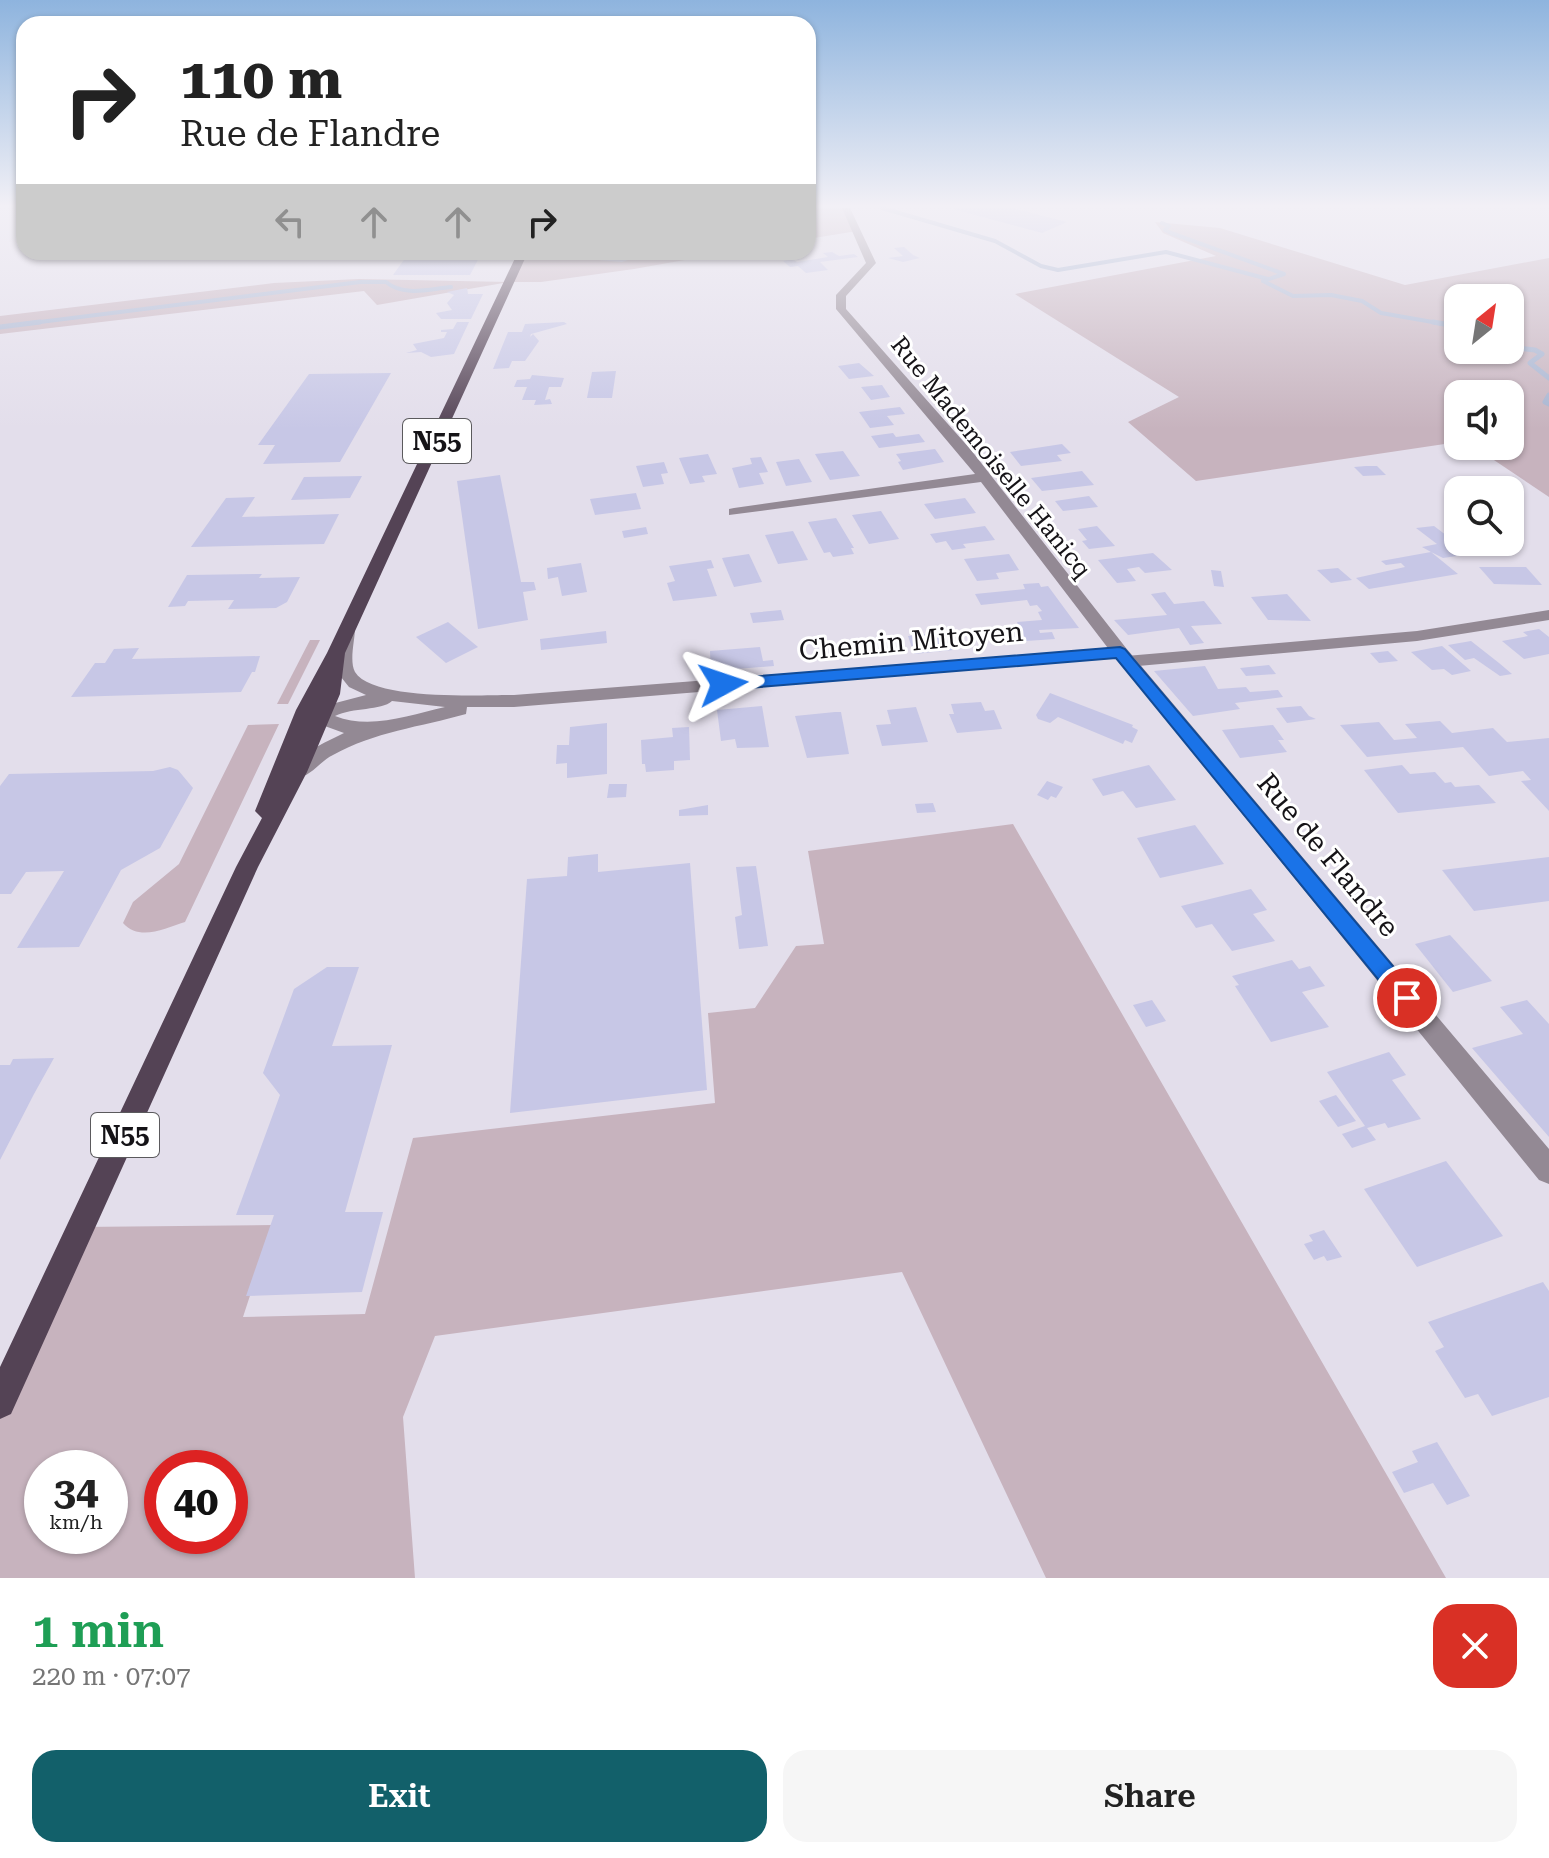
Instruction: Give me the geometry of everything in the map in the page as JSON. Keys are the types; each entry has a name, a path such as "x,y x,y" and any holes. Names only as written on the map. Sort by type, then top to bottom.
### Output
{"main road":[{"name":"N55","path":"0,1403 247,867 288,769 320,679 336,653 509,282"},
{"name":"N55","path":"288,769 331,694 336,653"}],"street":[{"name":"Rue Mademoiselle Hanicq","path":"854,282 841,295 841,309 985,477 1123,657"},
{"path":"734,512 985,477"},
{"name":"Chemin Mitoyen","path":"514,701 1417,636 1549,615"},
{"path":"347,628 345,671 351,679 381,693 436,701"},
{"name":"Rue de Flandre","path":"1123,657 1549,1170"},
{"path":"350,701 514,701 353,730 327,722 321,716 350,701"},
{"path":"288,769 374,728"}],"shaded area":[{"path":"509,282 377,305 364,291 0,334 0,316 274,283"},
{"path":"1080,282 1394,282 1405,285 1423,282 1549,282 1549,497 1524,480 1524,476 1518,476 1494,460 1524,460 1524,380 1444,380 1444,444 1196,481 1128,422 1179,397 1015,294"},
{"path":"310,640 320,640 288,704 277,704"},
{"path":"279,724 185,922 153,932 130,929 123,923 133,902 179,864 248,725"},
{"path":"1013,824 1446,1578 1046,1578 902,1272 435,1336 403,1417 415,1578 0,1578 0,1403 80,1227 273,1225 243,1317 365,1314 413,1138 715,1103 708,1013 755,1008 796,946 824,944 808,851"}],"building":[{"path":"467,288 468,294 483,294 471,319 441,319 436,313 452,310 447,303 454,295 447,292"},
{"path":"457,322 469,322 454,354 431,357 421,352 406,353 417,350 413,344 444,338 447,332 441,330 453,329"},
{"path":"525,324 567,324 531,334 530,337 533,334 539,341 525,361 512,361 509,368 493,369 508,332 522,332"},
{"path":"859,363 874,376 849,379 838,366"},
{"path":"616,371 612,398 587,398 592,372"},
{"path":"391,373 340,462 263,464 275,445 258,445 309,374"},
{"path":"532,375 564,378 561,387 549,387 545,400 550,399 552,404 534,405 536,400 522,400 527,387 514,387 517,380 530,379"},
{"path":"882,385 890,397 871,400 861,387"},
{"path":"900,407 905,414 887,416 894,425 870,428 859,412"},
{"path":"893,433 896,437 919,434 925,442 879,448 871,436"},
{"path":"1062,444 1071,453 1057,455 1062,461 1021,466 1010,452"},
{"path":"935,449 944,462 903,470 896,454"},
{"path":"843,451 860,476 830,480 815,454"},
{"path":"708,454 717,474 702,476 705,482 690,484 679,458"},
{"path":"761,457 768,472 759,473 764,484 739,488 732,468 752,464 750,458"},
{"path":"799,459 812,482 786,486 776,462"},
{"path":"664,462 668,473 661,474 664,484 643,487 636,466"},
{"path":"1377,466 1386,475 1363,476 1354,467"},
{"path":"1082,471 1094,485 1042,491 1031,478"},
{"path":"500,475 521,582 534,582 536,590 523,592 528,620 478,629 457,481"},
{"path":"362,476 350,498 291,500 304,477"},
{"path":"636,493 641,509 595,515 590,499"},
{"path":"1089,496 1098,507 1063,511 1055,501"},
{"path":"255,497 242,517 339,514 324,544 191,547 226,498"},
{"path":"965,498 976,513 935,519 924,504"},
{"path":"881,511 899,539 869,544 852,515"},
{"path":"836,518 854,548 851,548 854,554 833,557 830,552 824,553 808,522"},
{"path":"985,526 995,540 963,544 966,548 952,550 946,541 936,543 930,534"},
{"path":"1097,526 1115,546 1089,549 1082,541 1087,540 1078,529"},
{"path":"1434,526 1444,534 1444,556 1457,556 1443,558 1422,547 1437,544 1416,528"},
{"path":"646,527 648,534 624,538 622,531"},
{"path":"793,531 808,560 778,564 765,535"},
{"path":"1431,552 1458,574 1369,589 1356,578 1405,567 1401,563 1386,565 1381,561"},
{"path":"1153,553 1172,570 1145,573 1139,567 1127,569 1136,581 1117,583 1098,560"},
{"path":"749,554 762,582 734,587 722,558"},
{"path":"1009,554 1019,570 996,573 999,579 977,581 964,559"},
{"path":"711,560 714,568 707,569 717,596 673,601 667,583 675,581 669,566"},
{"path":"581,563 587,592 562,596 558,577 548,579 547,568"},
{"path":"1479,567 1526,567 1542,585 1494,584"},
{"path":"1338,568 1352,580 1331,583 1317,570"},
{"path":"1211,570 1221,571 1224,587 1214,586"},
{"path":"262,574 259,578 300,577 287,602 276,608 228,609 234,600 188,601 185,606 168,607 187,575"},
{"path":"1039,583 1041,587 1048,586 1079,628 1039,630 1040,633 1052,632 1055,639 1026,641 1017,622 1042,620 1038,612 1042,611 1037,605 1030,606 1027,600 981,605 975,594 1025,589 1023,584"},
{"path":"1165,592 1174,604 1204,601 1222,624 1191,626 1204,643 1190,645 1179,628 1128,635 1114,620 1167,615 1151,594"},
{"path":"1287,594 1311,621 1268,620 1251,597"},
{"path":"781,610 784,620 753,623 750,613"},
{"path":"448,622 478,647 446,663 416,637"},
{"path":"1539,629 1549,637 1549,654 1524,659 1502,641 1528,636 1523,632"},
{"path":"606,631 607,643 541,650 540,639"},
{"path":"945,632 953,650 914,654 908,636"},
{"path":"1471,641 1512,674 1500,676 1474,658 1465,660 1448,645"},
{"path":"1442,646 1471,671 1452,675 1444,669 1432,670 1411,652"},
{"path":"760,647 763,661 773,660 774,666 711,671 710,651"},
{"path":"139,648 132,659 260,656 255,672 252,672 241,692 71,697 95,663 105,663 114,649"},
{"path":"1388,651 1398,661 1379,663 1370,653"},
{"path":"1269,665 1276,674 1246,676 1240,668"},
{"path":"1205,666 1218,689 1246,687 1250,692 1278,690 1283,697 1235,703 1240,709 1193,716 1154,671"},
{"path":"1050,693 1133,725 1138,730 1132,743 1125,740 1123,744 1058,717 1050,723 1038,719 1036,715"},
{"path":"981,702 985,711 994,710 1002,729 957,733 949,714 954,714 951,704"},
{"path":"762,706 769,747 737,748 735,739 721,741 717,710"},
{"path":"1301,706 1316,719 1287,723 1276,708"},
{"path":"916,707 928,742 882,746 876,725 891,724 887,710"},
{"path":"841,712 849,754 807,758 795,716"},
{"path":"1440,721 1452,733 1493,728 1507,742 1549,738 1549,811 1521,781 1531,780 1523,771 1489,776 1463,747 1367,757 1340,725 1379,722 1394,740 1417,738 1405,724"},
{"path":"607,723 607,774 567,778 567,763 556,764 557,745 569,745 570,727"},
{"path":"1273,725 1284,740 1278,740 1287,752 1240,758 1222,730"},
{"path":"689,727 690,760 674,761 674,770 646,772 645,764 642,764 641,740 673,737 672,728"},
{"path":"1149,765 1176,800 1136,808 1123,791 1103,796 1092,779"},
{"path":"1402,765 1410,774 1435,772 1445,783 1451,782 1455,787 1479,785 1496,803 1398,813 1364,770"},
{"path":"170,767 178,770 193,788 160,848 121,870 79,947 17,948 64,871 26,872 11,894 0,894 0,786 9,774 153,771"},
{"path":"1047,781 1063,787 1056,798 1051,796 1048,800 1037,795"},
{"path":"609,784 627,784 626,797 607,798"},
{"path":"933,803 936,812 917,813 915,804"},
{"path":"708,805 708,815 679,816 679,810"},
{"path":"1195,825 1224,864 1160,878 1137,838"},
{"path":"598,854 598,872 690,863 707,1090 510,1113 527,879 567,876 568,857"},
{"path":"1549,857 1549,901 1474,911 1442,870"},
{"path":"756,866 768,946 739,949 735,917 742,915 736,867"},
{"path":"1251,889 1267,910 1253,914 1275,941 1232,951 1212,924 1196,928 1181,906"},
{"path":"1450,935 1492,981 1453,992 1415,944"},
{"path":"1292,960 1299,969 1310,966 1325,986 1302,992 1329,1027 1271,1042 1235,986 1239,985 1232,976"},
{"path":"327,967 359,967 332,1046 392,1045 345,1212 383,1212 362,1292 246,1296 274,1215 236,1215 280,1095 263,1073 294,989"},
{"path":"1152,1000 1166,1021 1146,1027 1133,1005"},
{"path":"1527,1000 1549,1024 1549,1137 1472,1048 1523,1034 1500,1007"},
{"path":"1389,1052 1406,1075 1392,1080 1421,1119 1388,1128 1385,1123 1367,1128 1376,1140 1352,1148 1342,1134 1365,1126 1327,1072"},
{"path":"54,1058 0,1160 0,1065 10,1065 13,1059"},
{"path":"1336,1095 1356,1121 1338,1127 1319,1101"},
{"path":"1446,1161 1503,1236 1417,1267 1364,1189"},
{"path":"1324,1230 1342,1257 1327,1261 1324,1256 1314,1260 1304,1244 1313,1241 1309,1235"},
{"path":"1543,1282 1549,1291 1549,1397 1492,1416 1478,1394 1465,1398 1435,1351 1444,1347 1428,1322"},
{"path":"1437,1442 1470,1496 1447,1505 1433,1483 1404,1493 1392,1472 1418,1462 1412,1451"}],"waterway":[{"path":"0,327 360,282 386,282 409,291 451,287"},
{"path":"1264,282 1293,296 1331,295 1362,301 1381,313 1444,324"},
{"path":"1433,322 1444,324"},
{"path":"1524,349 1542,354 1530,363 1549,378"},
{"path":"1549,395 1545,402 1549,404"}],"route":[{"path":"723,684 1120,652 1407,998"}]}
